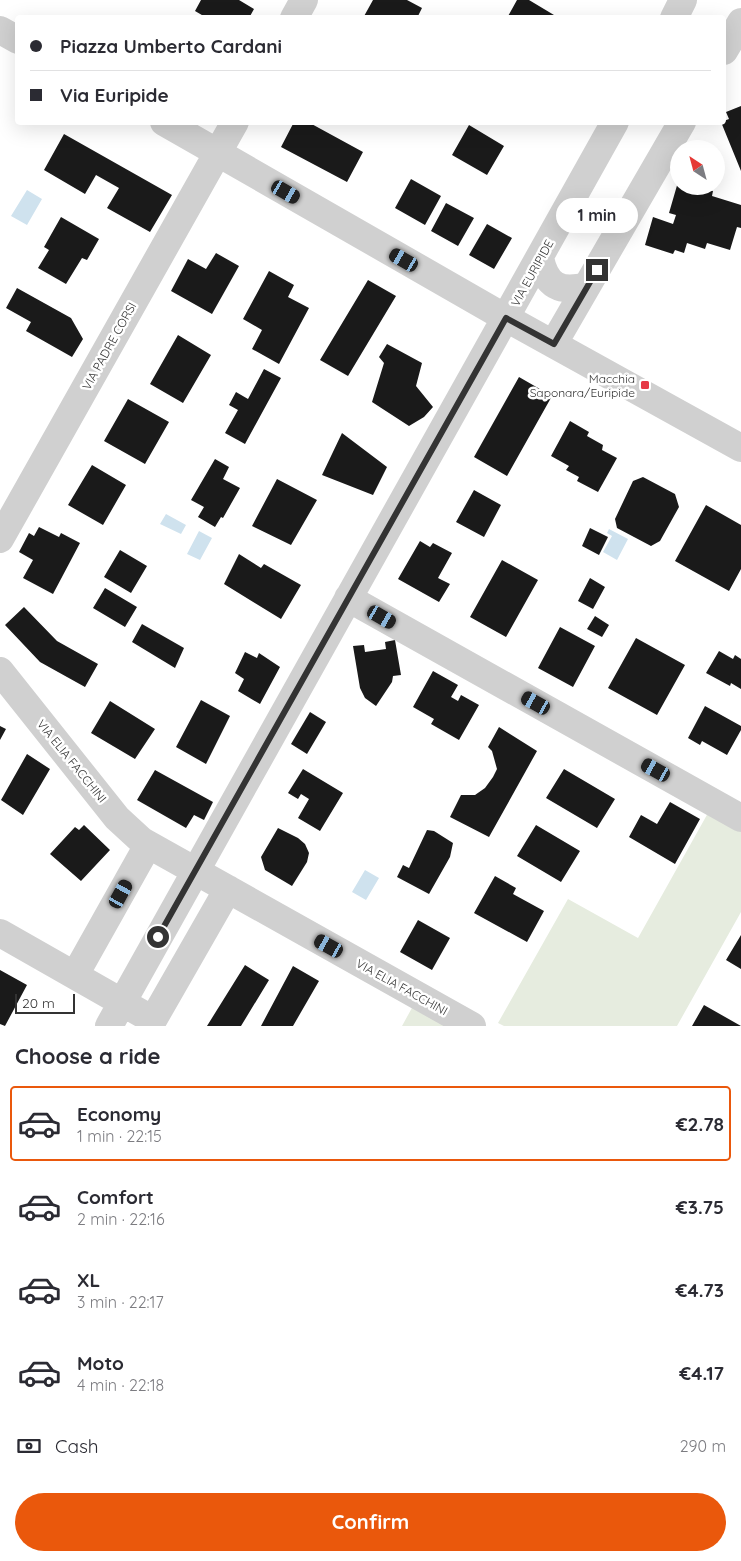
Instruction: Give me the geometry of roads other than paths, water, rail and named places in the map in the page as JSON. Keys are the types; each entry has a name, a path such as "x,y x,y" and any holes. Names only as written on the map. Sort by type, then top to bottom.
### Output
{"street":[{"path":"296,15 304,0"},
{"path":"676,15 683,0"},
{"path":"726,48 741,22"},
{"path":"0,30 15,38"},
{"path":"169,125 506,318 741,448"},
{"name":"VIA PADRE CORSI","path":"0,539 233,125"},
{"name":"VIA EURIPIDE","path":"109,1026 613,125"},
{"path":"554,344 680,125"},
{"path":"540,258 547,277 556,286 571,290 587,286"},
{"path":"348,598 741,818"},
{"name":"VIA ELIA FACCHINI","path":"0,671 121,822 148,845 472,1026"},
{"path":"75,975 148,845"},
{"path":"0,933 153,1020 228,889"}],"water":[{"path":"27,190 42,199 27,225 11,216"},
{"path":"166,514 186,525 181,534 160,524"},
{"path":"609,529 628,539 617,560 603,552 612,536 607,533"},
{"path":"199,531 212,538 200,560 187,554"},
{"path":"365,870 379,878 366,900 352,892"}],"place":[{"name":"Macchia Saponara/Euripide","path":"645,385"}]}
